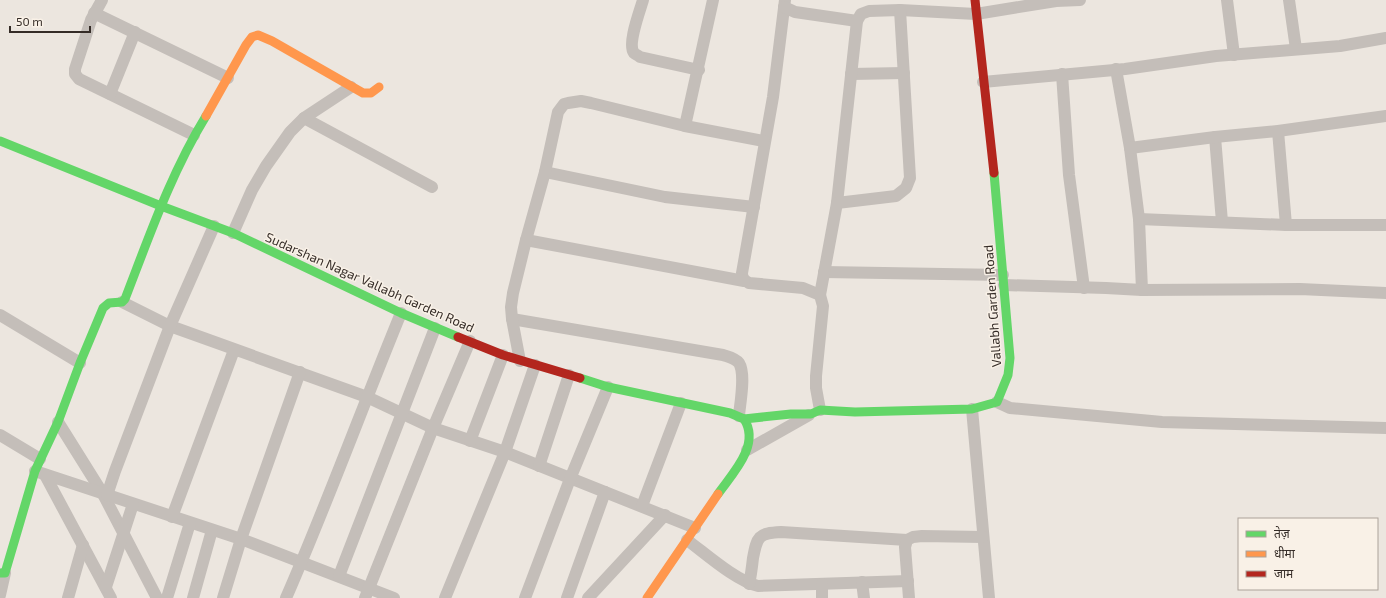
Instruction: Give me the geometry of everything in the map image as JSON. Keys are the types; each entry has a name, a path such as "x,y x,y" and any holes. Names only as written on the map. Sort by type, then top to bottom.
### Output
{"street":[{"path":"102,0 87,29 75,69 75,74 79,79 194,135"},
{"path":"643,0 633,38 632,46 634,53 640,57 699,70"},
{"path":"685,126 699,70 713,0"},
{"name":"Vallabh Garden Road","path":"975,0 1004,280 1010,368 1008,378 997,402"},
{"path":"816,412 816,388 823,306 820,295 837,203 856,21 861,14 869,11 900,10 976,14 1056,1 1080,0"},
{"path":"1227,0 1234,55"},
{"path":"1289,0 1296,49"},
{"path":"744,281 742,273 764,141 773,97 784,4 795,12 856,21"},
{"path":"837,203 896,196 906,188 910,178 900,10"},
{"path":"94,13 228,78"},
{"path":"110,94 135,32"},
{"path":"122,302 161,206 194,135 246,45 252,38 258,35 272,41 363,93 367,94 379,87"},
{"path":"983,82 1116,69 1234,55 1340,46 1386,38"},
{"path":"1116,69 1130,148 1138,219 1142,290"},
{"path":"851,74 904,72"},
{"path":"1062,74 1069,175 1084,288"},
{"path":"233,233 252,190 290,132 304,118 351,87"},
{"path":"520,361 512,320 511,307 513,293 545,172 558,112 564,104 581,101 685,126 764,141"},
{"path":"1130,148 1215,137 1278,131 1386,116"},
{"path":"304,118 432,188"},
{"path":"1278,131 1286,225"},
{"path":"1215,137 1222,222"},
{"name":"Sudarshan Nagar Vallabh Garden Road","path":"0,141 161,206 233,233 401,313 503,355 608,387 730,413 741,418"},
{"path":"545,172 665,198 754,207"},
{"path":"1138,219 1286,225 1386,225"},
{"path":"105,495 170,326 214,226"},
{"path":"526,240 755,284 802,288 820,295"},
{"path":"824,272 1004,280 1084,288 1142,290 1300,289 1386,293"},
{"path":"0,595 3,573 40,473 40,458 58,422 80,363 104,308 111,302 122,302 170,326 367,397 433,428 505,452 695,528"},
{"path":"286,598 302,562 401,313"},
{"path":"0,314 80,363"},
{"path":"512,320 723,355 733,358 742,368 741,418 749,429 750,438 747,450 647,598"},
{"path":"339,576 435,328"},
{"path":"367,593 433,428 470,341"},
{"path":"172,516 234,350"},
{"path":"470,441 503,355"},
{"path":"445,598 505,452 535,366"},
{"path":"223,598 241,539 300,372"},
{"path":"539,466 569,375"},
{"path":"525,598 570,479 608,387"},
{"path":"741,418 816,412 972,409 997,402 1010,408 1162,422 1386,428"},
{"path":"642,506 681,403"},
{"path":"972,409 989,598"},
{"path":"747,450 816,412"},
{"path":"58,422 105,495 156,598"},
{"path":"0,435 40,458"},
{"path":"40,473 241,539 339,576 367,593 394,598"},
{"path":"40,473 83,545 108,593"},
{"path":"567,598 605,492"},
{"path":"108,593 133,504"},
{"path":"588,598 664,515"},
{"path":"167,598 190,523"},
{"path":"193,598 212,530"},
{"path":"750,584 756,542 761,536 770,532 907,540 913,537 922,536 983,537"},
{"path":"687,540 737,577 750,584 758,586 908,581"},
{"path":"907,540 905,547 909,598"},
{"path":"68,598 83,545"},
{"path":"862,582 864,598"},
{"path":"822,584 822,598"}],"traffic: fast":[{"path":"0,573 5,573 35,471 58,422 103,308 109,303 122,302 125,299 171,183 193,138 206,116"},
{"path":"0,141 161,206 233,233 401,313 458,337"},
{"path":"744,419 791,414 811,414 820,410 855,412 972,409 997,402 1008,375 1010,358 994,173"},
{"path":"580,378 608,387 730,413 744,419 748,429 749,439 747,449 743,459 718,494"}],"traffic: slow":[{"path":"206,116 246,45 252,37 258,35 272,41 363,93 371,93 379,87"},
{"path":"647,598 718,494"}],"traffic: jam":[{"path":"975,0 994,173"},
{"path":"458,337 503,355 580,378"}]}
